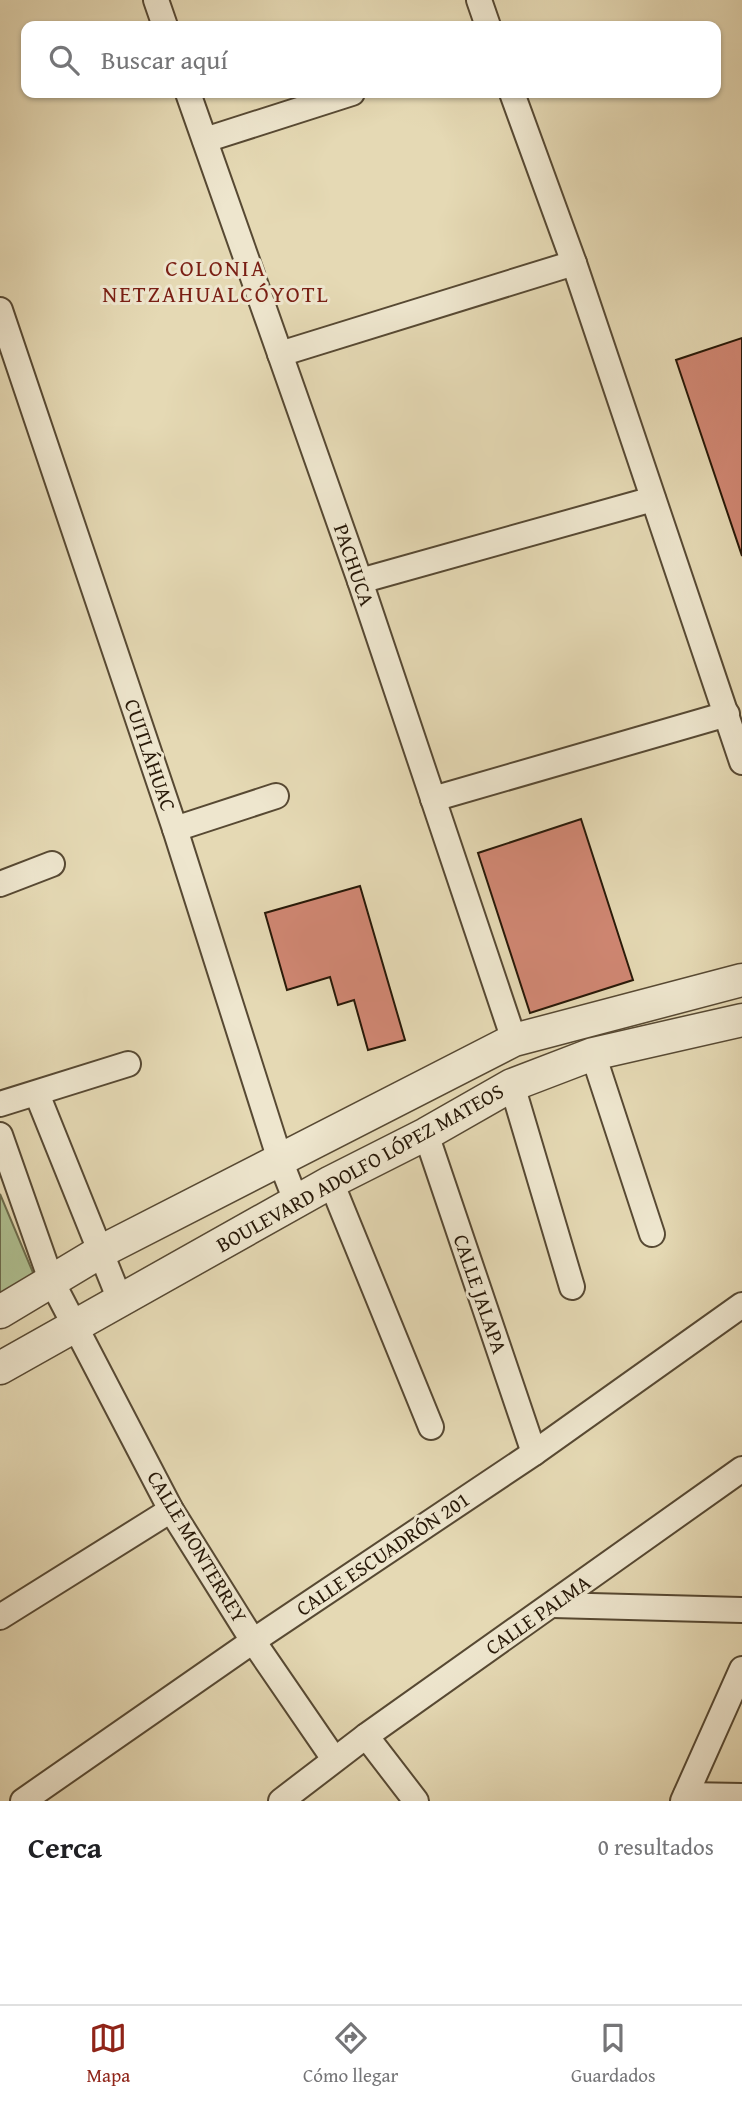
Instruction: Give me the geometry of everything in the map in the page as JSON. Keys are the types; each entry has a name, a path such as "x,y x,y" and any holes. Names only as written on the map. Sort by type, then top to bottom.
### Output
{"street":[{"path":"156,0 163,21"},
{"path":"479,0 486,21"},
{"name":"PACHUCA","path":"190,98 360,581 514,1040"},
{"path":"205,140 336,98"},
{"path":"514,98 574,263 742,762"},
{"path":"280,354 574,263"},
{"name":"CUITLÁHUAC","path":"0,310 175,829 280,1160 296,1201"},
{"path":"360,581 653,499"},
{"path":"433,799 727,714"},
{"path":"175,829 276,796"},
{"path":"0,884 52,864"},
{"name":"BOULEVARD ADOLFO LÓPEZ MATEOS","path":"0,1312 100,1252 514,1040 742,980"},
{"name":"BOULEVARD ADOLFO LÓPEZ MATEOS","path":"0,1368 296,1201 426,1134 512,1085 593,1055 742,1020"},
{"path":"593,1055 652,1234"},
{"path":"0,1104 128,1065"},
{"path":"512,1085 572,1287"},
{"path":"37,1094 120,1300"},
{"name":"CALLE JALAPA","path":"426,1134 534,1453"},
{"name":"CALLE MONTERREY","path":"0,1135 51,1280 171,1510 253,1641 334,1759"},
{"path":"331,1182 431,1427"},
{"name":"CALLE ESCUADRÓN 201","path":"23,1801 253,1641 534,1453 742,1305"},
{"name":"CALLE PALMA","path":"281,1801 334,1759 742,1469"},
{"path":"0,1617 171,1510"},
{"path":"553,1605 742,1610"},
{"path":"742,1669 684,1798 742,1796"},
{"path":"366,1736 416,1801"}],"green space":[{"path":"0,1194 34,1275 0,1295"}],"building":[{"path":"742,338 742,556 676,360"},
{"path":"581,819 633,980 530,1013 478,853"},
{"path":"360,886 405,1040 368,1050 354,1000 338,1005 330,977 287,990 265,913"}],"district":[{"name":"COLONIA NETZAHUALCÓYOTL","path":"216,281"}]}
